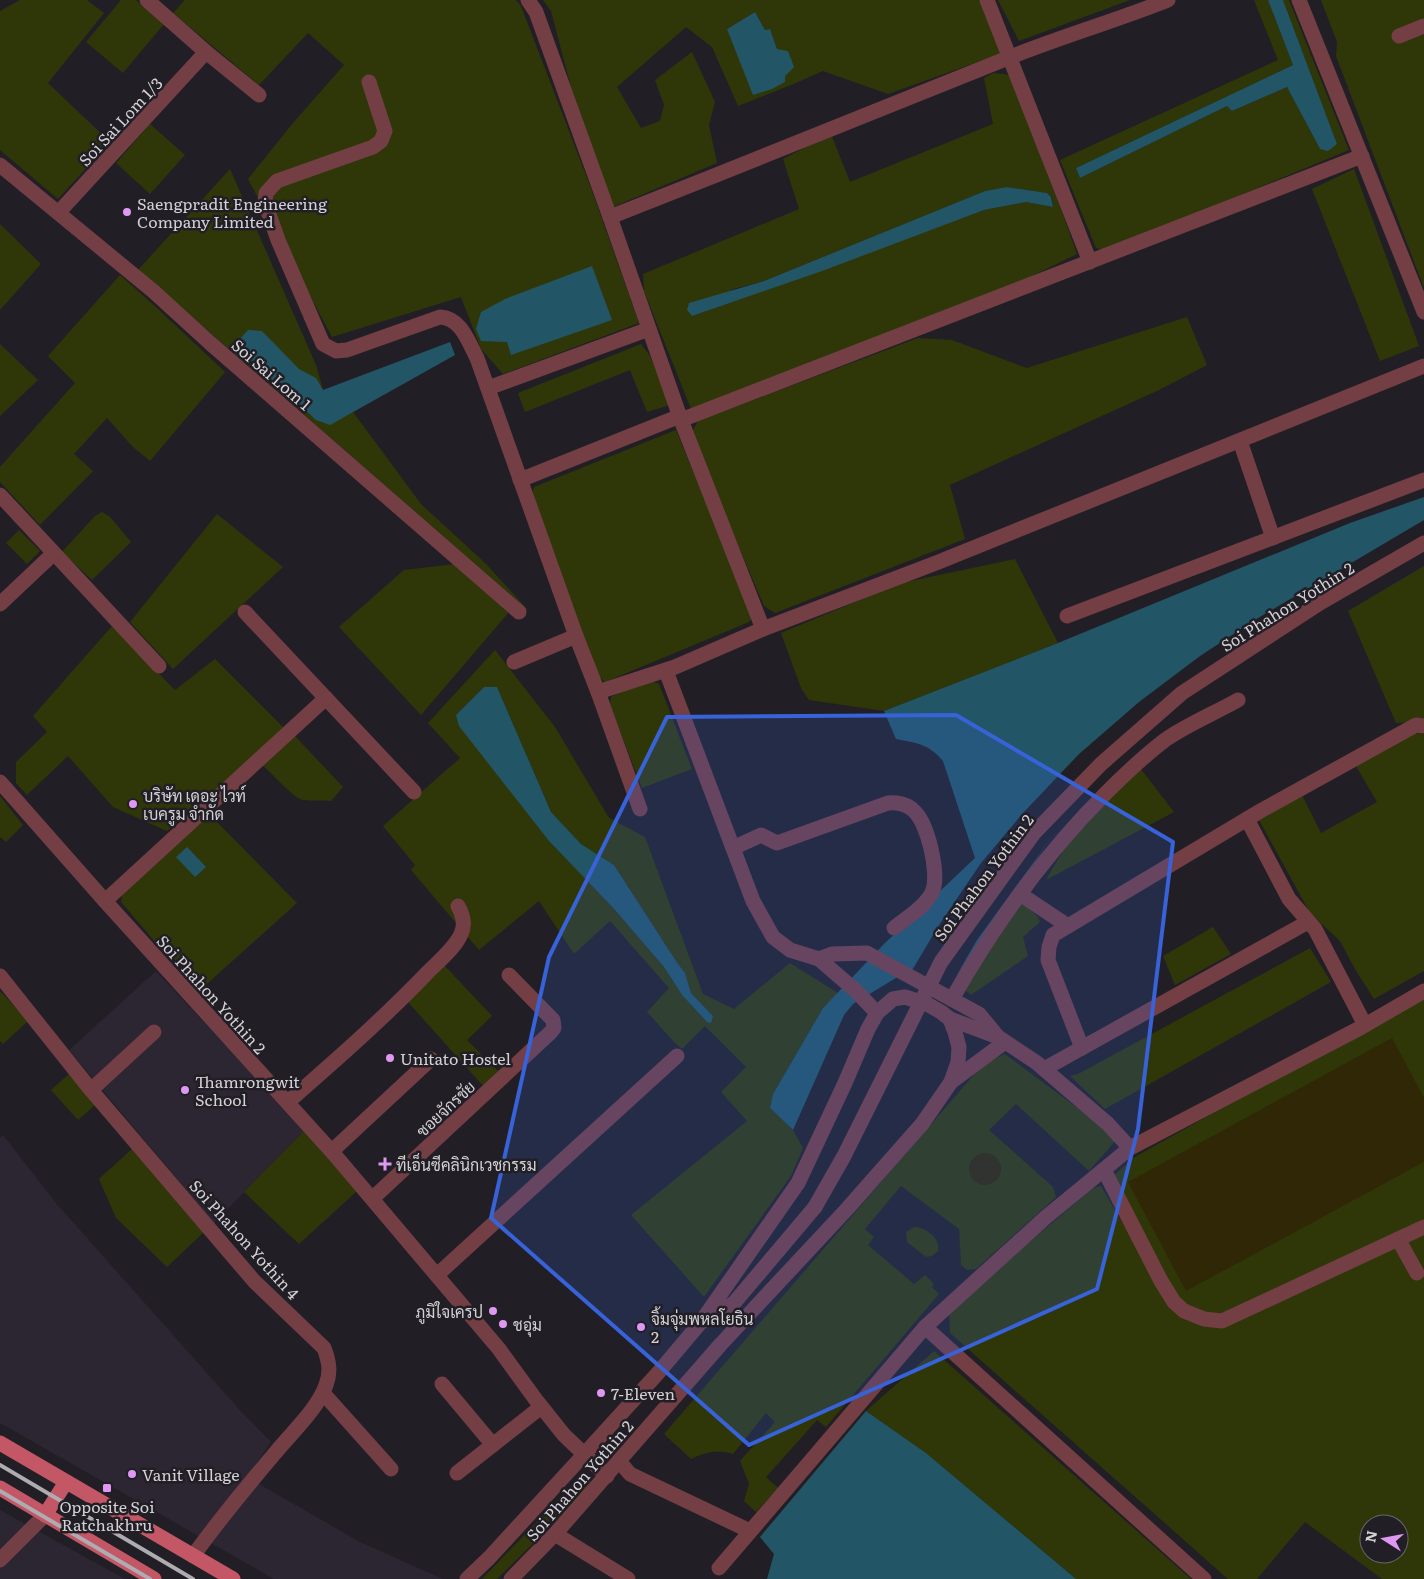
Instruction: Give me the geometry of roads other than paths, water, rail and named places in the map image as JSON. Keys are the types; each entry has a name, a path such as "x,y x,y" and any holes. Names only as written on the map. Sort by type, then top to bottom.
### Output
{"main road":[{"path":"0,1443 233,1579"},
{"path":"46,1515 66,1482"},
{"path":"0,1488 154,1579"}],"street":[{"path":"147,0 206,52 260,95"},
{"path":"528,0 536,12 680,418 764,629"},
{"path":"987,0 1090,262"},
{"path":"610,217 750,163 1009,57 1168,0"},
{"path":"1299,0 1424,312"},
{"path":"1399,36 1424,26"},
{"name":"Soi Sai Lom 1/3","path":"59,212 206,52"},
{"path":"369,82 385,131 381,141 373,147 278,181 266,192 265,203 278,240 323,344 336,351 348,350 440,317 448,317 460,326 477,358 640,810"},
{"path":"520,480 1362,156"},
{"name":"Soi Sai Lom 1","path":"2,172 59,212 153,291 210,343 519,612"},
{"path":"488,388 649,329"},
{"path":"598,692 666,671 764,629 936,563 1424,366"},
{"path":"1240,441 1273,538"},
{"path":"1067,616 1424,480"},
{"path":"0,495 159,666"},
{"name":"Soi Phahon Yothin 2","path":"467,1579 489,1558 584,1455 701,1322 734,1303 800,1228 815,1207 844,1156 941,962 1034,833 1101,764 1182,693 1320,603 1424,543"},
{"path":"0,604 53,554"},
{"path":"245,612 414,792"},
{"path":"514,662 576,636"},
{"path":"666,671 753,901 773,936 790,950 819,959 856,991 872,1008"},
{"path":"105,901 326,698"},
{"path":"952,999 971,965 1020,894 1078,821 1124,774 1166,740 1238,700"},
{"path":"1082,1048 1048,960 1049,947 1053,935 1248,818 1416,725 1424,726"},
{"name":"Soi Phahon Yothin 2","path":"0,782 373,1198 499,1349 564,1435 584,1455"},
{"path":"732,848 761,835 777,843 888,803 895,802 912,808 919,816 927,837 935,871 932,891 924,904 894,928"},
{"path":"1248,818 1289,899 1314,929 1365,1025"},
{"path":"1020,894 1068,926"},
{"path":"288,1102 394,1008 450,949 461,936 464,925 464,916 458,906"},
{"path":"1044,1069 1308,922"},
{"path":"819,959 832,954 867,953 979,1014 1002,1040"},
{"name":"Soi Phahon Yothin 4","path":"0,976 91,1090 254,1281 324,1348 329,1361 330,1368 323,1394 192,1556"},
{"name":"ซอยจักรชัย","path":"373,1198 554,1028 553,1020 509,976"},
{"path":"720,1568 925,1327 1046,1217 1130,1148 1365,1025 1424,991"},
{"path":"872,1008 893,999 905,997 928,1004 950,1019 1002,1040 1025,1054 1044,1069 1108,1124 1130,1148"},
{"path":"701,1322 798,1183 868,1029 872,1008"},
{"path":"721,1344 847,1209 922,1124 951,1082 958,1062 959,1047 950,1019"},
{"path":"91,1090 154,1032"},
{"path":"951,1082 1002,1040"},
{"path":"437,1275 677,1056"},
{"path":"332,1151 431,1059"},
{"path":"1104,1170 1161,1281 1174,1302 1184,1311 1204,1319 1222,1321 1424,1227"},
{"path":"1398,1239 1417,1273"},
{"name":"Soi Phahon Yothin 2","path":"520,1576 721,1344 734,1303"},
{"path":"925,1327 1204,1579"},
{"path":"442,1384 492,1445"},
{"path":"323,1394 391,1469"},
{"path":"457,1473 542,1407"},
{"path":"584,1455 606,1476"},
{"path":"619,1461 630,1474 750,1531"},
{"path":"0,1560 46,1515"},
{"path":"555,1534 628,1579"}],"water":[{"path":"1268,0 1283,0 1337,144 1328,151 1320,149 1287,87 1232,111 1227,106 1080,178 1076,168 1293,65"},
{"path":"755,12 765,30 770,29 777,49 788,51 794,67 785,76 785,82 772,89 753,95 727,29"},
{"path":"1007,187 1047,193 1051,197 1053,207 1026,202 984,210 822,271 692,316 687,310 689,303 764,281 985,191"},
{"path":"592,266 612,320 511,355 507,342 481,341 476,329 481,312 505,299"},
{"path":"248,330 262,331 299,369 316,378 323,390 450,342 455,355 330,425 316,420 244,354 239,340"},
{"path":"1424,497 1424,566 1191,703 1049,841 952,982 926,971 909,970 853,1004 844,1015 793,1130 770,1108 773,1094 823,1008 884,944 975,858 943,761 928,748 916,743 896,739 884,711 1058,643 1350,523"},
{"path":"484,687 497,687 551,812 581,844 614,865 685,973 691,993 713,1016 711,1023 707,1022 682,995 664,967 615,910 549,841 459,726 456,715"},
{"path":"187,847 206,867 195,877 176,857"},
{"path":"866,1411 926,1453 1076,1579 767,1579 774,1554 760,1537"}],"railway":[{"path":"0,1465 193,1579"},
{"path":"0,1491 150,1579"}],"place":[{"name":"Saengpradit Engineering Company Limited","path":"127,212"},
{"name":"บริษัท เดอะ ไวท์ เบครูม จำกัด","path":"133,804"},
{"name":"Unitato Hostel","path":"390,1058"},
{"name":"Thamrongwit School","path":"185,1090"},
{"name":"ทีเอ็นซีคลินิกเวชกรรม","path":"385,1164"},
{"name":"ภูมิใจเครป","path":"493,1311"},
{"name":"ชอุ่ม","path":"503,1324"},
{"name":"จิ้มจุ่มพหลโยธิน 2","path":"641,1327"},
{"name":"7-Eleven","path":"601,1393"},
{"name":"Vanit Village","path":"132,1474"},
{"name":"Opposite Soi Ratchakhru","path":"107,1488"}]}
